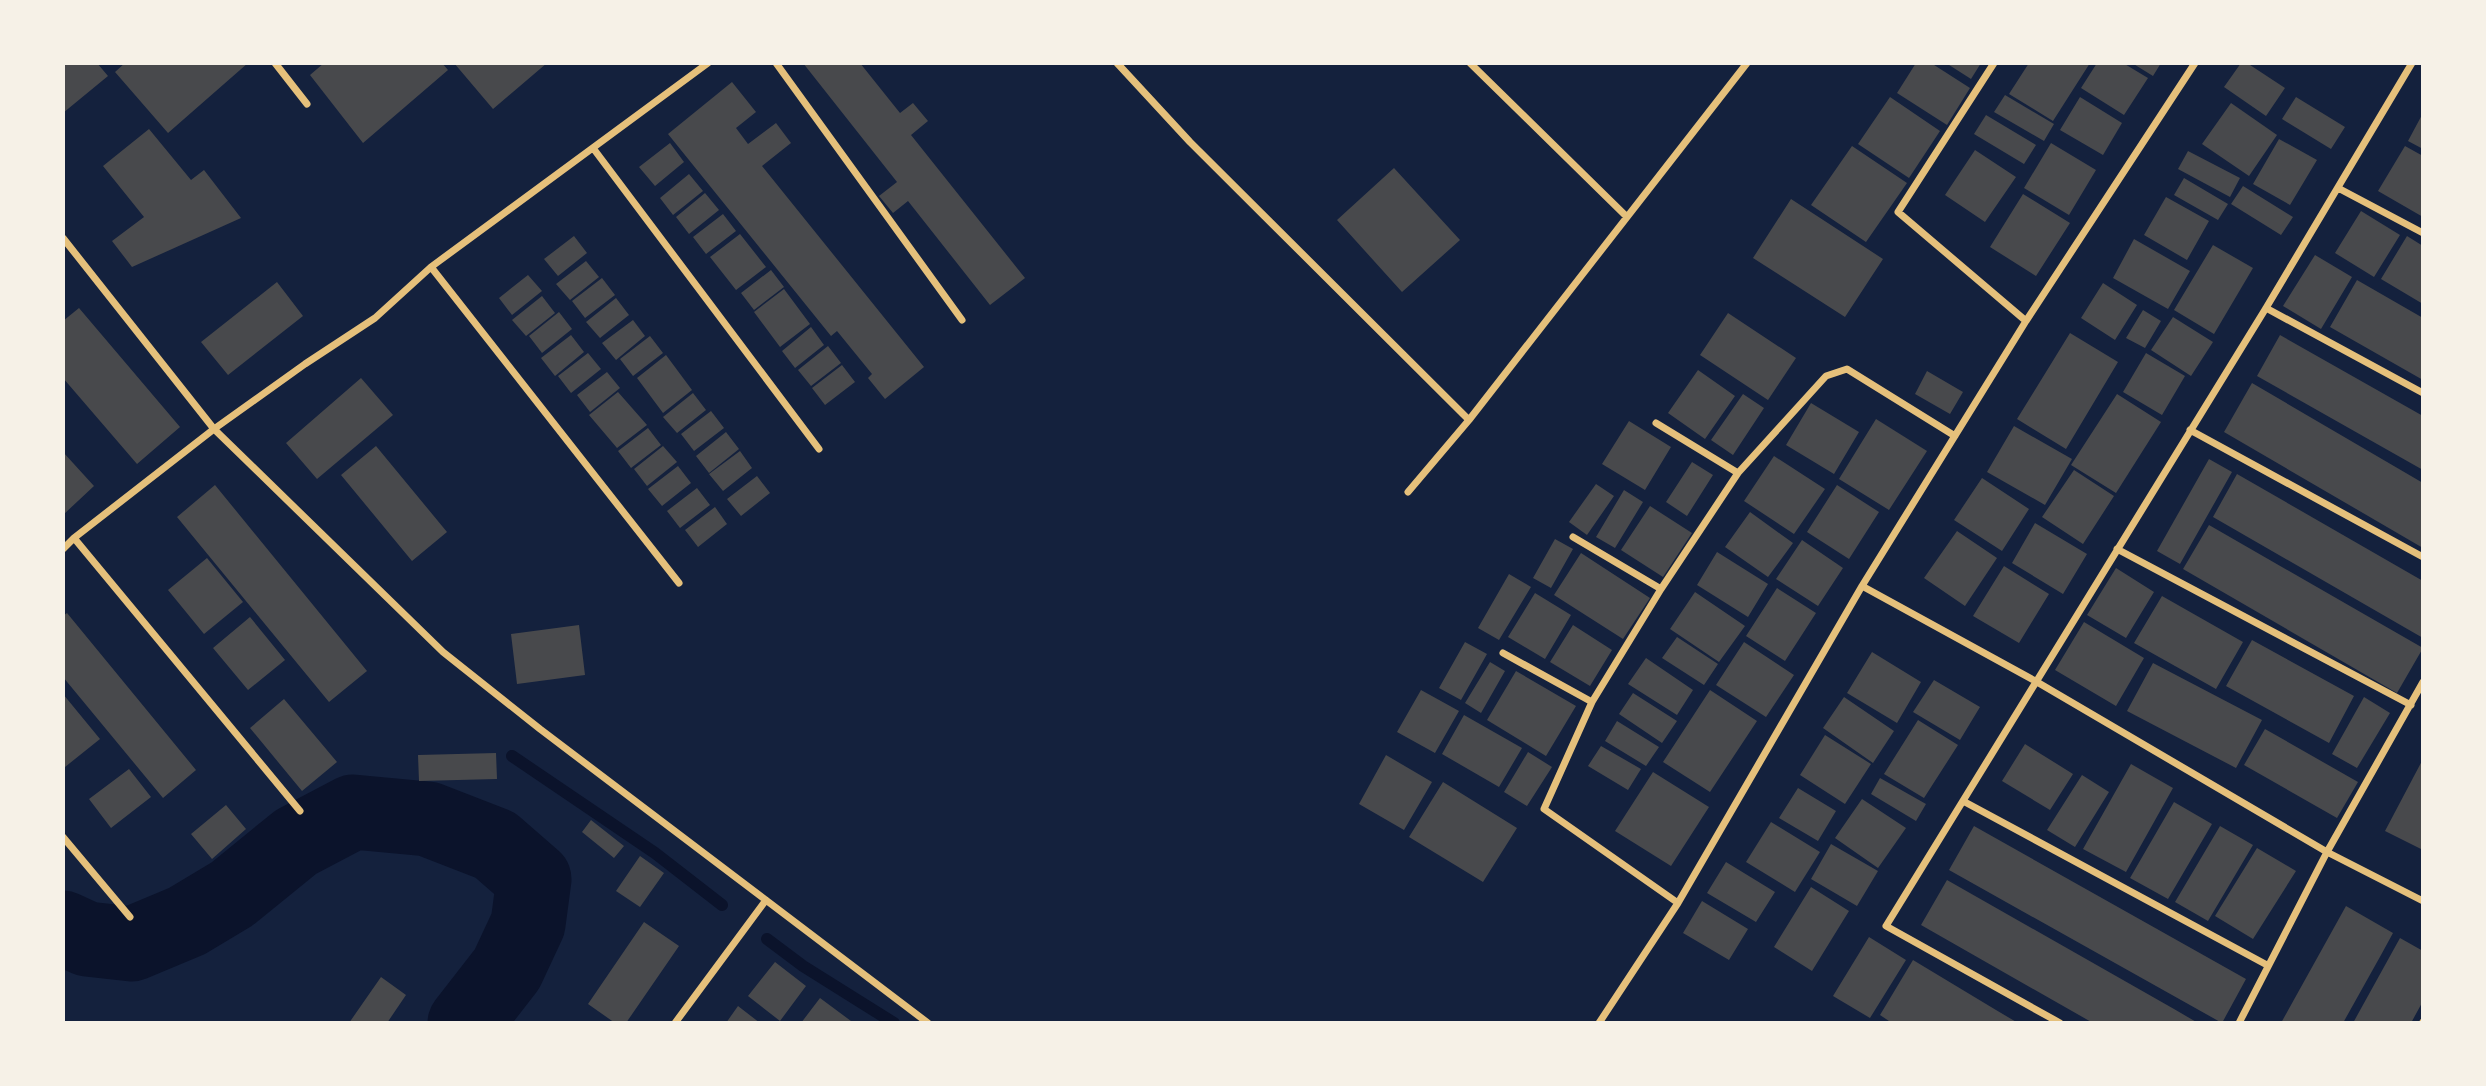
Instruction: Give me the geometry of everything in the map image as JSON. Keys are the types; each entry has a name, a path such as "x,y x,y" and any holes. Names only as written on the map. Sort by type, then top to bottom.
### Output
{"street":[{"path":"275,63 307,104"},
{"path":"63,549 214,429 375,318 431,267 708,63"},
{"path":"776,63 962,320"},
{"path":"1117,63 1190,142 1469,420"},
{"path":"1470,63 1626,217"},
{"path":"1408,492 1469,420 1747,63"},
{"path":"1994,63 1898,212 2026,321"},
{"path":"1599,1023 1678,903 1862,586 2026,321 2195,63"},
{"path":"2060,1023 1886,926 2266,308 2412,63"},
{"path":"593,148 819,449"},
{"path":"2338,188 2423,233"},
{"path":"63,238 214,429 443,652 540,729 928,1023"},
{"path":"431,267 679,583"},
{"path":"2266,308 2423,393"},
{"path":"1678,903 1544,809 1592,702 1661,589 1738,473 1826,376 1847,369 1955,436"},
{"path":"1656,424 1738,473"},
{"path":"2190,430 2423,557"},
{"path":"1573,537 1661,589"},
{"path":"74,538 300,811"},
{"path":"2117,550 2411,705"},
{"path":"1862,586 2037,682 2327,852 2423,901"},
{"path":"1503,653 1592,702"},
{"path":"2239,1023 2327,852 2423,682"},
{"path":"1964,801 2267,965"},
{"path":"63,837 130,917"},
{"path":"675,1023 766,900"}],"building":[{"path":"63,63 97,63 108,76 63,113"},
{"path":"125,63 248,63 168,133 115,72"},
{"path":"324,63 442,63 448,70 363,143 310,75"},
{"path":"454,63 547,63 493,109"},
{"path":"803,63 860,63 900,113 913,103 928,121 911,135 1025,278 990,305 908,201 893,213 879,196 897,182"},
{"path":"1916,63 1931,63 1970,88 1947,125 1897,93"},
{"path":"1946,63 1981,63 1971,79"},
{"path":"2029,63 2090,63 2053,121 2009,94"},
{"path":"2097,63 2123,63 2148,78 2124,115 2081,88"},
{"path":"2132,63 2161,63 2153,76"},
{"path":"2241,63 2247,63 2285,88 2266,116 2224,87"},
{"path":"732,82 756,112 736,128 748,144 776,123 791,143 762,166 924,367 885,399 868,378 872,374 837,331 831,336 668,134"},
{"path":"2005,95 2054,124 2044,141 1994,112"},
{"path":"1890,97 1940,131 1909,178 1858,144"},
{"path":"2080,97 2122,123 2103,155 2060,130"},
{"path":"2296,97 2345,127 2331,149 2282,119"},
{"path":"2231,103 2277,135 2249,176 2202,144"},
{"path":"2423,113 2423,149 2408,141"},
{"path":"1986,115 2036,145 2024,164 1974,134"},
{"path":"149,129 191,180 204,170 241,218 132,267 112,241 144,217 103,166"},
{"path":"2279,139 2317,160 2290,205 2253,184"},
{"path":"670,143 684,162 655,186 639,167"},
{"path":"2051,143 2096,170 2069,215 2024,188"},
{"path":"1852,146 1907,183 1866,242 1811,205"},
{"path":"2405,146 2423,156 2423,217 2378,191"},
{"path":"1975,150 2016,177 1985,222 1945,195"},
{"path":"2188,151 2240,178 2230,197 2178,169"},
{"path":"1394,168 1460,240 1402,292 1337,220"},
{"path":"689,174 703,191 673,215 660,198"},
{"path":"2184,178 2228,204 2218,220 2174,195"},
{"path":"2243,186 2293,217 2281,235 2231,204"},
{"path":"705,193 719,210 689,234 676,217"},
{"path":"2023,194 2070,223 2036,276 1990,247"},
{"path":"2166,197 2209,221 2187,260 2144,235"},
{"path":"1791,199 1883,259 1845,317 1753,258"},
{"path":"2361,211 2400,235 2374,277 2335,253"},
{"path":"723,214 736,231 706,254 693,237"},
{"path":"740,234 766,267 736,290 710,257"},
{"path":"574,236 587,253 558,276 544,259"},
{"path":"2407,236 2423,246 2423,304 2381,279"},
{"path":"2134,239 2190,271 2168,309 2113,278"},
{"path":"2213,245 2253,268 2214,334 2174,310"},
{"path":"2315,255 2352,277 2321,329 2283,306"},
{"path":"586,261 599,277 570,300 556,284"},
{"path":"771,270 784,287 754,310 741,293"},
{"path":"528,275 542,291 512,315 499,298"},
{"path":"602,278 615,295 585,318 572,301"},
{"path":"2357,280 2423,318 2423,380 2330,327"},
{"path":"277,282 303,316 228,375 201,342"},
{"path":"2103,283 2137,305 2115,340 2081,318"},
{"path":"784,289 810,324 780,347 754,312"},
{"path":"542,296 555,313 526,336 512,320"},
{"path":"616,298 629,315 600,338 586,322"},
{"path":"79,308 180,427 137,464 63,378 63,321"},
{"path":"2143,310 2161,321 2145,348 2126,338"},
{"path":"559,312 572,329 542,353 529,336"},
{"path":"1728,313 1796,358 1768,400 1700,355"},
{"path":"2173,317 2213,342 2191,376 2151,350"},
{"path":"633,320 645,336 616,360 602,343"},
{"path":"811,327 824,345 795,368 782,351"},
{"path":"2070,333 2118,362 2066,449 2017,419"},
{"path":"571,335 584,352 555,376 541,358"},
{"path":"2280,335 2423,416 2423,470 2257,376"},
{"path":"650,336 663,353 633,376 620,359"},
{"path":"828,346 841,363 811,386 798,370"},
{"path":"588,353 601,369 571,393 558,376"},
{"path":"2146,353 2185,376 2162,415 2123,392"},
{"path":"666,355 692,390 663,413 637,378"},
{"path":"842,365 855,382 825,405 812,388"},
{"path":"1698,370 1735,396 1705,439 1668,413"},
{"path":"1927,371 1963,392 1950,414 1915,394"},
{"path":"607,372 620,388 590,412 577,395"},
{"path":"361,378 393,415 317,479 286,443"},
{"path":"2252,383 2423,483 2423,548 2224,432"},
{"path":"618,392 647,425 617,448 589,415"},
{"path":"693,393 706,410 677,433 663,417"},
{"path":"1743,394 1764,408 1733,455 1711,440"},
{"path":"2117,394 2161,422 2116,493 2071,465"},
{"path":"1811,403 1859,432 1834,474 1786,445"},
{"path":"711,411 724,428 694,451 681,434"},
{"path":"1876,419 1927,451 1889,510 1839,479"},
{"path":"1629,421 1671,447 1645,490 1602,464"},
{"path":"2014,426 2072,459 2045,505 1987,472"},
{"path":"648,428 661,445 631,468 618,451"},
{"path":"726,432 739,449 709,473 696,456"},
{"path":"376,446 447,532 412,561 341,475"},
{"path":"663,446 677,462 647,486 634,469"},
{"path":"740,451 752,468 723,491 709,474"},
{"path":"63,452 94,486 63,515"},
{"path":"1774,456 1825,489 1794,534 1744,501"},
{"path":"2209,459 2232,472 2180,564 2157,551"},
{"path":"1692,462 1713,475 1687,516 1666,502"},
{"path":"678,466 691,483 662,506 648,489"},
{"path":"2074,470 2114,496 2083,544 2042,517"},
{"path":"2237,474 2423,581 2423,638 2213,517"},
{"path":"757,476 770,493 741,516 727,499"},
{"path":"1982,478 2029,509 2002,551 1954,520"},
{"path":"1596,484 1614,496 1587,535 1569,522"},
{"path":"215,485 367,671 329,702 177,517"},
{"path":"1837,485 1879,512 1849,559 1807,532"},
{"path":"697,488 710,505 680,528 667,511"},
{"path":"1624,490 1643,502 1615,548 1596,537"},
{"path":"1650,506 1692,533 1663,577 1621,550"},
{"path":"715,507 727,524 698,547 685,530"},
{"path":"1750,512 1793,543 1768,577 1725,547"},
{"path":"2035,523 2087,554 2063,594 2012,563"},
{"path":"2209,525 2423,648 2397,693 2183,569"},
{"path":"1957,531 1997,558 1965,606 1924,578"},
{"path":"1555,539 1573,549 1551,588 1533,578"},
{"path":"1802,540 1843,568 1818,606 1776,579"},
{"path":"1717,552 1768,584 1748,617 1697,585"},
{"path":"1581,553 1650,598 1623,639 1554,595"},
{"path":"207,558 243,602 204,634 168,590"},
{"path":"2004,566 2049,594 2019,643 1973,616"},
{"path":"2116,568 2154,592 2126,638 2087,615"},
{"path":"1509,574 1531,587 1499,640 1478,628"},
{"path":"1777,588 1816,613 1785,661 1746,636"},
{"path":"1695,592 1745,626 1719,662 1670,629"},
{"path":"1535,593 1571,615 1545,659 1508,637"},
{"path":"2162,596 2243,642 2216,689 2134,643"},
{"path":"67,613 196,770 163,798 63,677 63,616"},
{"path":"250,617 285,660 248,690 213,648"},
{"path":"2084,622 2144,658 2116,706 2055,670"},
{"path":"579,625 585,675 517,684 511,634"},
{"path":"1573,625 1612,650 1590,686 1550,662"},
{"path":"1677,637 1718,664 1704,685 1662,658"},
{"path":"2252,640 2354,696 2329,743 2226,686"},
{"path":"1465,642 1487,654 1461,700 1439,688"},
{"path":"1744,642 1794,675 1766,717 1716,685"},
{"path":"1872,652 1921,682 1897,723 1847,693"},
{"path":"1646,658 1693,690 1677,715 1628,684"},
{"path":"1490,662 1505,671 1481,713 1465,703"},
{"path":"2153,663 2262,720 2236,768 2127,711"},
{"path":"1516,671 1576,706 1546,756 1487,720"},
{"path":"1934,680 1980,707 1960,740 1913,712"},
{"path":"1421,690 1459,711 1435,753 1397,732"},
{"path":"1710,690 1757,721 1710,792 1663,762"},
{"path":"1633,693 1677,721 1662,743 1619,714"},
{"path":"63,694 100,739 65,767 63,765"},
{"path":"1844,697 1894,731 1873,763 1823,728"},
{"path":"2364,697 2390,713 2357,768 2332,754"},
{"path":"284,699 337,762 302,791 250,728"},
{"path":"1464,715 1522,748 1499,787 1442,754"},
{"path":"1918,720 1958,745 1924,798 1884,774"},
{"path":"1617,721 1659,747 1646,766 1605,741"},
{"path":"2265,729 2358,782 2337,818 2244,765"},
{"path":"1825,735 1871,764 1845,804 1800,775"},
{"path":"2025,744 2073,774 2050,810 2002,781"},
{"path":"1601,746 1641,769 1628,790 1588,766"},
{"path":"1528,752 1552,767 1527,806 1504,792"},
{"path":"496,753 497,779 419,781 418,755"},
{"path":"1386,755 1432,782 1404,830 1359,804"},
{"path":"2423,759 2423,850 2385,831"},
{"path":"2131,764 2173,788 2126,872 2083,849"},
{"path":"129,769 151,797 111,828 89,799"},
{"path":"1653,772 1709,807 1671,866 1615,831"},
{"path":"2082,775 2109,792 2075,847 2047,830"},
{"path":"1880,778 1926,804 1916,821 1871,794"},
{"path":"1443,782 1517,828 1483,882 1409,837"},
{"path":"1798,788 1836,811 1818,841 1779,818"},
{"path":"1862,799 1906,828 1878,868 1835,838"},
{"path":"2174,802 2212,824 2168,899 2130,878"},
{"path":"226,805 246,829 212,859 191,834"},
{"path":"591,820 624,846 614,858 582,832"},
{"path":"1771,822 1820,852 1795,892 1746,862"},
{"path":"1974,826 2246,979 2222,1023 1949,870"},
{"path":"2220,826 2253,845 2208,921 2175,902"},
{"path":"1831,844 1878,871 1857,906 1811,879"},
{"path":"2257,848 2296,871 2253,939 2215,916"},
{"path":"640,856 664,873 640,907 616,891"},
{"path":"1726,862 1775,892 1756,922 1707,893"},
{"path":"1947,880 2198,1023 2093,1023 1921,925"},
{"path":"1811,887 1849,911 1812,971 1774,947"},
{"path":"1702,901 1748,929 1729,960 1683,933"},
{"path":"2346,906 2393,933 2381,955 2343,1023 2281,1023"},
{"path":"644,922 679,946 626,1023 615,1023 588,1004"},
{"path":"1869,937 1906,960 1870,1018 1833,996"},
{"path":"2400,938 2423,951 2423,1001 2411,1023 2353,1023"},
{"path":"1913,960 2018,1023 1892,1023 1880,1015"},
{"path":"775,962 806,986 780,1021 748,996"},
{"path":"381,977 406,995 387,1023 349,1023"},
{"path":"820,998 851,1021 801,1023"},
{"path":"738,1006 760,1023 726,1023"}],"waterway":[{"path":"512,756 655,853 722,905"},
{"path":"63,928 87,939 132,944 187,921 232,894 296,842 353,812 428,819 495,845 534,879 528,924 507,969 465,1023"},
{"path":"767,939 803,966 894,1023"}]}
